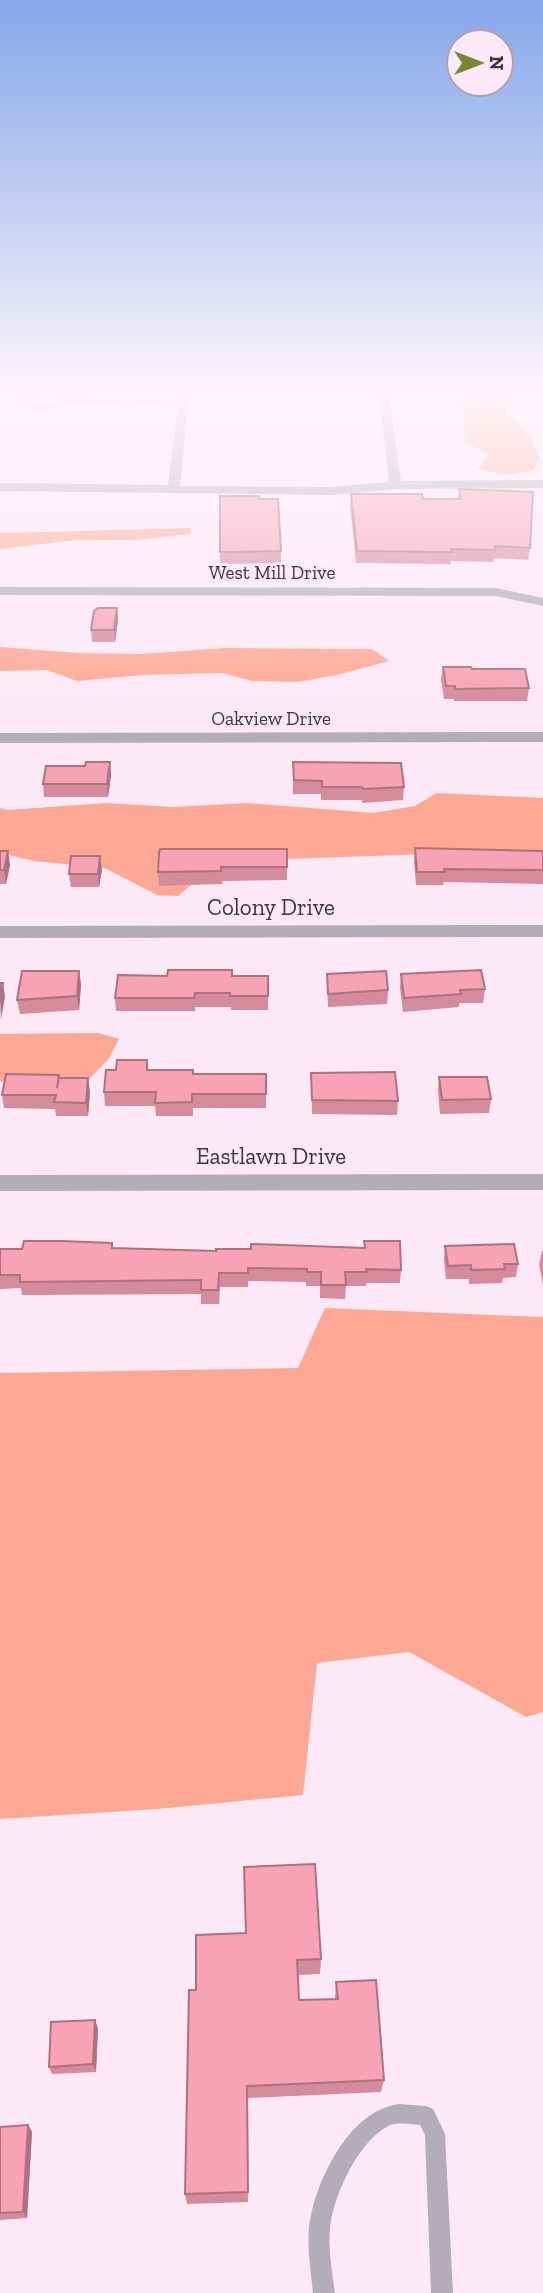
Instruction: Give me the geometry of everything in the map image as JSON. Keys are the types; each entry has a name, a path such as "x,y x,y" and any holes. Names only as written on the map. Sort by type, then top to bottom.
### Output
{"street":[{"name":"West Mill Drive","path":"0,592 496,592 525,596 543,602"},
{"name":"Oakview Drive","path":"0,738 543,737"},
{"name":"Colony Drive","path":"0,932 543,931"},
{"name":"Eastlawn Drive","path":"0,1183 543,1182"}],"lane":[{"path":"324,2293 319,2256 321,2216 332,2182 352,2148 382,2118 405,2112 426,2116 435,2134 442,2293"}],"shaded area":[{"path":"190,528 191,534 138,540 77,540 0,549 0,533"},
{"path":"0,647 78,653 141,654 224,648 372,649 389,661 297,682 252,681 223,673 142,675 77,681 47,670 0,671"},
{"path":"437,793 543,798 543,850 285,859 192,884 178,896 157,895 105,868 34,861 0,853 0,808 7,810 106,803 174,807 247,803 373,813 415,806"},
{"path":"98,1033 119,1039 108,1060 87,1081 34,1085 0,1081 0,1034"},
{"path":"325,1308 543,1317 543,1712 526,1717 409,1652 317,1663 303,1795 158,1809 0,1819 0,1373 298,1368"}],"building":[{"path":"220,497 278,499 281,551 220,552"},
{"path":"351,497 533,497 530,548 495,546 495,550 451,549 452,552 357,551"},
{"path":"98,608 117,608 114,630 91,630 94,611"},
{"path":"443,667 525,669 529,688 455,689 455,686 446,686"},
{"path":"86,762 110,762 107,784 43,784 46,766 85,766"},
{"path":"293,762 401,763 404,787 322,787 322,781 294,780"},
{"path":"415,848 543,851 543,870 444,869 445,872 417,872"},
{"path":"160,849 287,849 287,867 221,867 221,871 158,872"},
{"path":"0,851 8,851 4,870 0,870"},
{"path":"71,856 100,856 98,874 69,874"},
{"path":"168,970 232,970 232,976 268,976 268,996 195,993 194,998 115,998 118,975 167,976"},
{"path":"481,970 485,989 460,990 461,994 404,998 401,974"},
{"path":"22,971 79,971 77,996 17,1000"},
{"path":"386,971 388,990 328,994 327,974"},
{"path":"117,1060 147,1060 147,1070 193,1070 193,1074 266,1074 266,1094 192,1094 192,1102 155,1103 156,1092 104,1092 106,1070 116,1070"},
{"path":"395,1072 398,1101 312,1100 311,1073"},
{"path":"6,1074 59,1075 57,1088 59,1078 88,1078 86,1103 54,1102 56,1095 2,1095"},
{"path":"439,1077 487,1077 491,1099 442,1100"},
{"path":"24,1241 112,1243 112,1248 216,1251 251,1249 251,1244 365,1248 364,1241 400,1241 401,1270 366,1269 367,1272 345,1272 346,1285 321,1285 321,1272 307,1272 307,1269 248,1268 248,1273 219,1273 218,1290 201,1290 201,1280 20,1282 20,1275 0,1275 0,1249 22,1249"},
{"path":"514,1244 518,1264 504,1264 505,1269 471,1270 471,1265 448,1266 445,1246"},
{"path":"315,1864 321,1959 297,1960 299,2000 338,1999 336,1982 376,1980 384,2080 247,2086 248,2192 185,2194 189,1990 196,1990 196,1935 246,1933 244,1867"},
{"path":"95,2020 93,2064 49,2067 51,2022"},
{"path":"28,2125 23,2212 0,2213 0,2127"}]}
